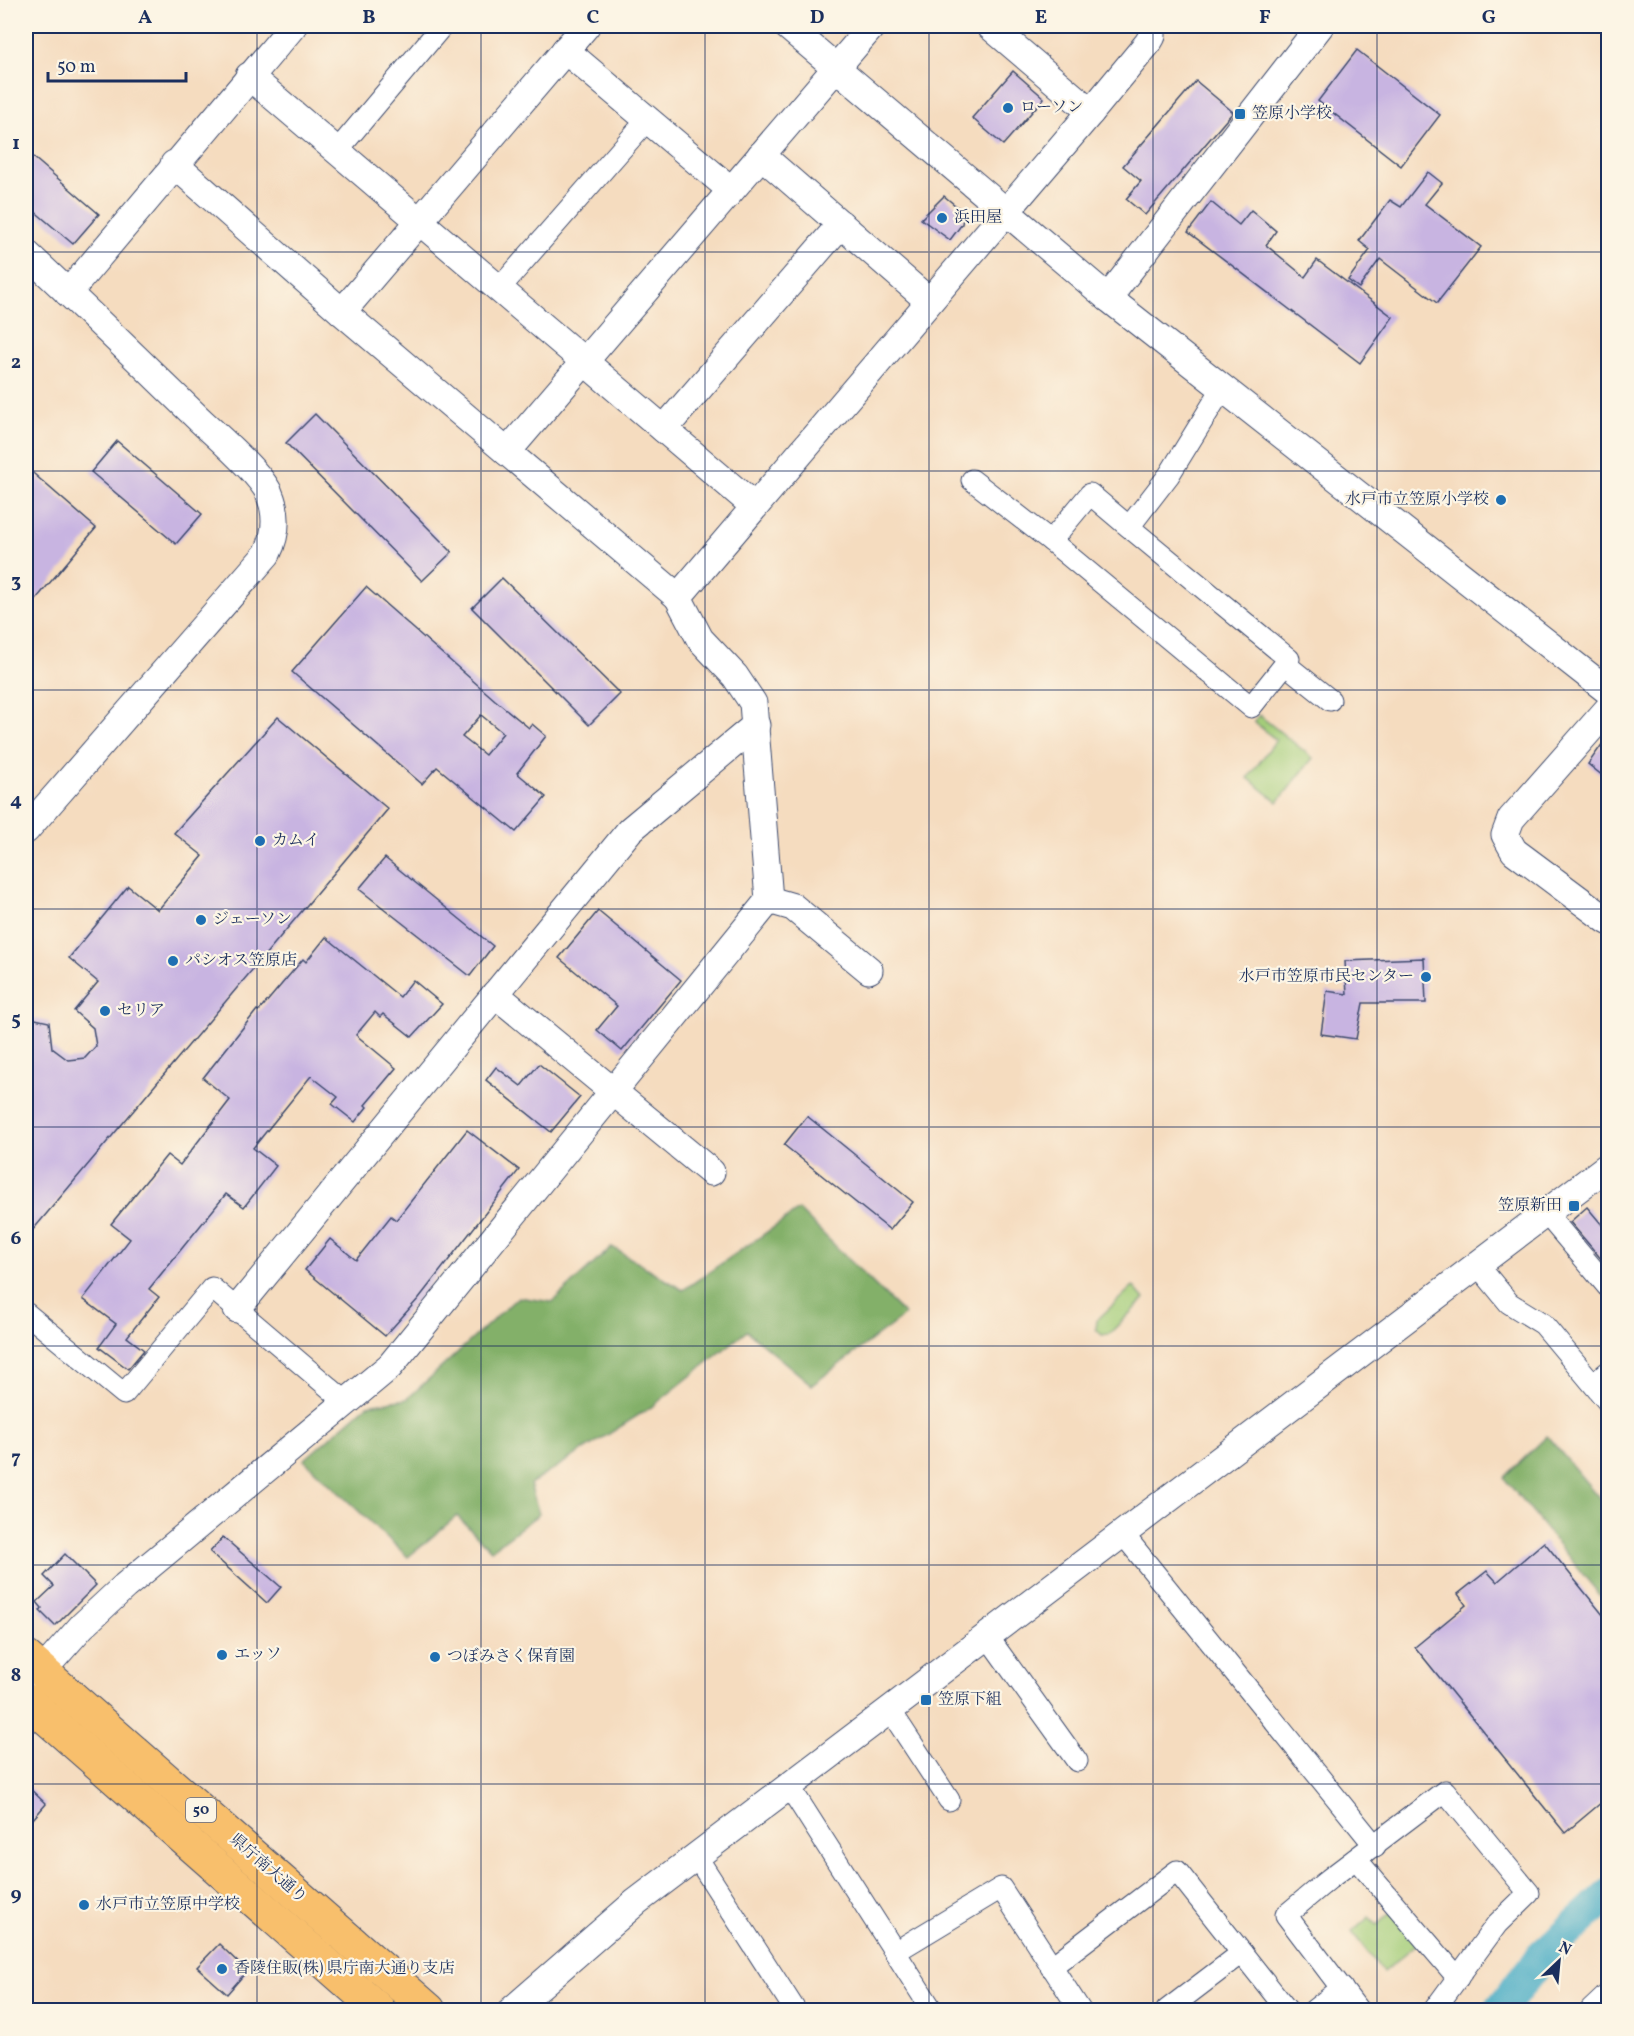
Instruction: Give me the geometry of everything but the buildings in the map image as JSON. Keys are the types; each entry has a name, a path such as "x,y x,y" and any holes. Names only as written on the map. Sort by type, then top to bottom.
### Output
{"main road":[{"name":"県庁南大通り","path":"31,1672 429,2010"},
{"name":"県庁南大通り","path":"26,1700 379,2010"}],"street":[{"path":"68,293 174,164 293,26"},
{"path":"337,151 442,26"},
{"path":"342,312 586,26"},
{"path":"787,26 1108,298 1608,691"},
{"path":"507,452 872,26"},
{"path":"990,26 1091,112"},
{"path":"678,597 1091,112 1148,43 1152,36 1152,26"},
{"path":"1108,298 1320,26"},
{"path":"565,50 731,190"},
{"path":"249,76 754,506"},
{"path":"499,289 647,120"},
{"path":"761,155 929,301"},
{"path":"31,1672 125,1586 390,1366 615,1093 769,900 753,703 746,690 700,639 678,597 342,312 174,164"},
{"path":"664,429 841,224"},
{"path":"26,253 233,452 267,490 274,506 275,537 267,554 26,830"},
{"path":"1129,527 1168,475 1222,389"},
{"path":"972,480 1051,541 1251,707 1289,659 1090,494 1051,541"},
{"path":"1285,664 1330,700"},
{"path":"1608,709 1511,819 1505,835 1514,851 1608,921"},
{"path":"237,1309 630,830 756,725"},
{"path":"769,900 793,907 869,970"},
{"path":"495,994 711,1172"},
{"path":"512,2010 577,1951 696,1856 1608,1166"},
{"path":"1545,1212 1608,1287"},
{"path":"1477,1264 1509,1303 1543,1324 1601,1378 1608,1402"},
{"path":"26,1314 124,1394 212,1288 346,1402"},
{"path":"1123,1534 1375,1846"},
{"path":"988,1637 1077,1761"},
{"path":"890,1710 949,1800"},
{"path":"789,1786 932,2010"},
{"path":"1358,2010 1286,1915 1445,1791 1529,1893 1497,1924 1434,2010"},
{"path":"696,1856 795,2010"},
{"path":"1356,1859 1458,1978"},
{"path":"1051,1967 1177,1871 1287,2010"},
{"path":"895,1952 1000,1888 1080,2010"},
{"path":"1167,2010 1242,1953"},
{"path":"1314,2010 1341,1988"},
{"path":"1591,2010 1608,1994"}],"green space":[{"path":"1259,715 1313,758 1278,802 1248,778 1276,740 1254,722"},
{"path":"799,1210 905,1315 812,1385 747,1331 653,1406 530,1484 539,1514 491,1550 457,1516 408,1557 304,1460 367,1405 407,1399 518,1297 552,1302 612,1247 683,1290"},
{"path":"1133,1286 1144,1299 1109,1334 1102,1335 1096,1329 1097,1320"},
{"path":"1547,1436 1608,1508 1608,1605 1504,1478"},
{"path":"1391,1912 1418,1943 1383,1972 1352,1932 1369,1917 1377,1925"}],"water":[{"path":"1539,1952 1547,1960 1507,2010 1493,2010"}],"waterway":[{"path":"1500,2010 1542,1956 1608,1895"}],"place":[{"name":"ローソン","path":"1008,108"},
{"name":"笠原小学校","path":"1240,114"},
{"name":"浜田屋","path":"942,218"},
{"name":"水戸市立笠原小学校","path":"1501,500"},
{"name":"カムイ","path":"260,841"},
{"name":"ジェーソン","path":"201,920"},
{"name":"パシオス笠原店","path":"173,961"},
{"name":"水戸市笠原市民センター","path":"1426,977"},
{"name":"セリア","path":"105,1011"},
{"name":"笠原新田","path":"1574,1206"},
{"name":"エッソ","path":"222,1655"},
{"name":"つぼみさく保育園","path":"435,1657"},
{"name":"笠原下組","path":"926,1700"},
{"name":"水戸市立笠原中学校","path":"84,1905"},
{"name":"香陵住販(株) 県庁南大通り支店","path":"222,1969"}]}
